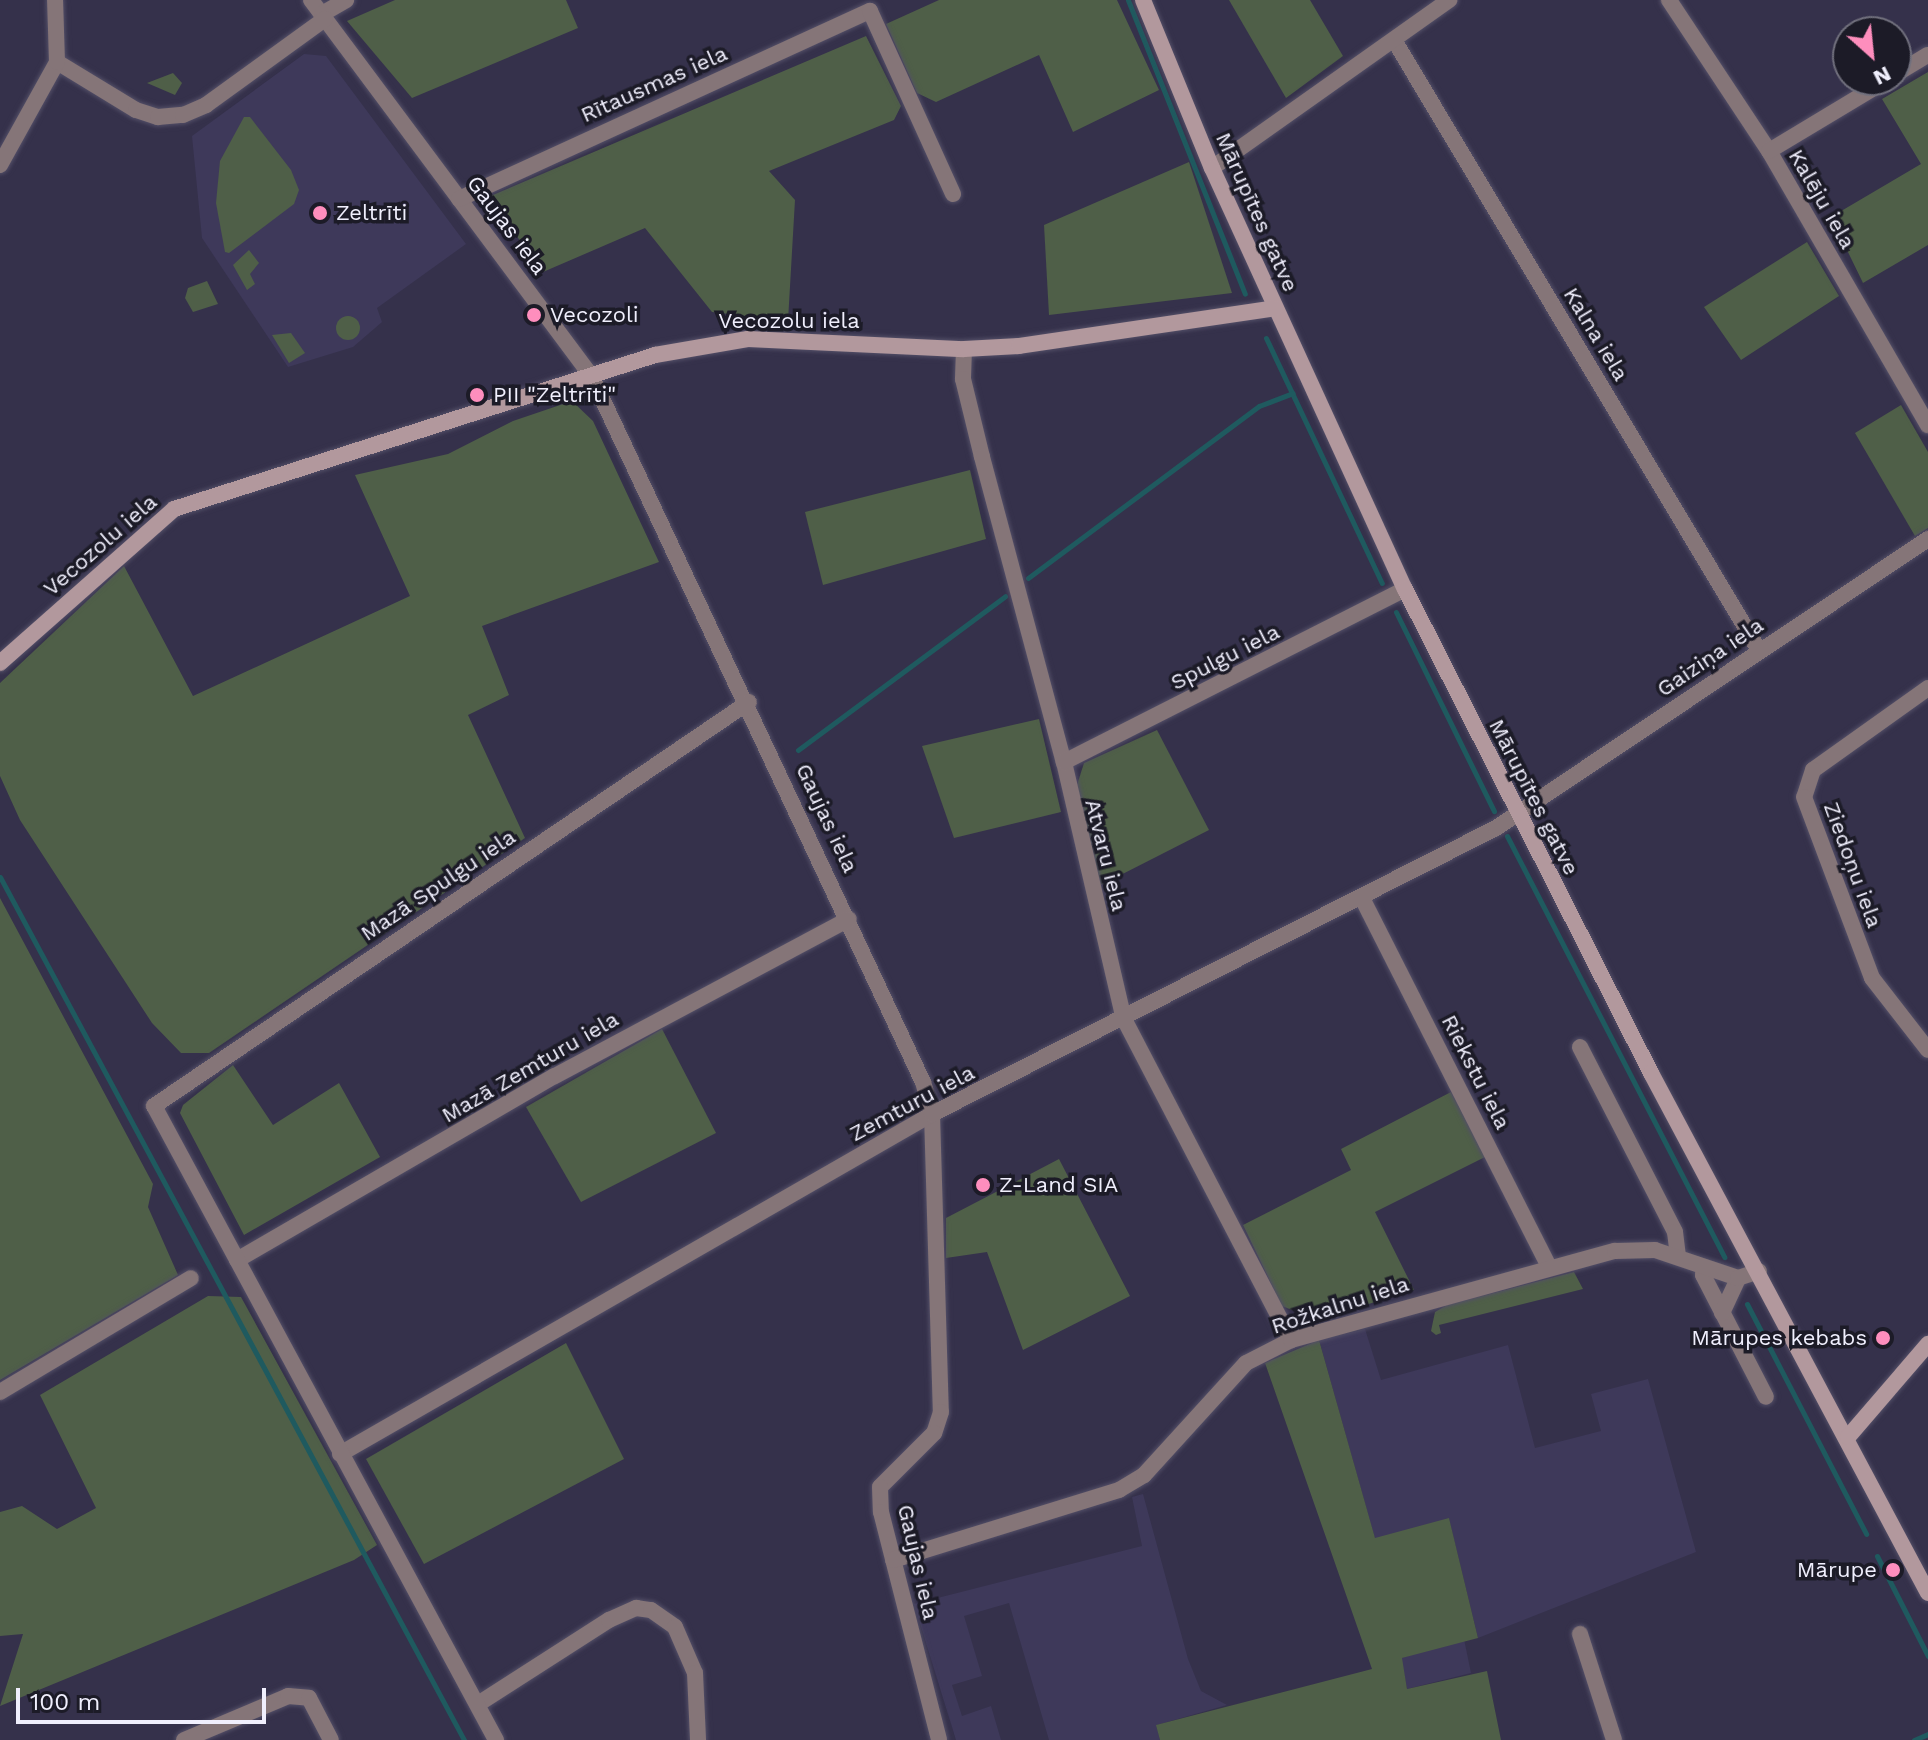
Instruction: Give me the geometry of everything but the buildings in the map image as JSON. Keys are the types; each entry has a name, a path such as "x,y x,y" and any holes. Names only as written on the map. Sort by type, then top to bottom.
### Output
{"street":[{"path":"0,165 57,62 55,0"},
{"name":"Gaujas iela","path":"311,0 591,375 749,702 923,1082 932,1114 941,1412 934,1433 880,1487 893,1560 939,1740"},
{"path":"57,62 136,110 158,117 183,115 206,105 346,0"},
{"name":"Mārupītes gatve","path":"1143,0 1212,168 1405,589 1517,813 1928,1593"},
{"path":"1212,168 1449,0"},
{"name":"Kalēju iela","path":"1669,0 1769,151 1928,425"},
{"name":"Rītausmas iela","path":"459,199 870,11 953,194"},
{"name":"Kalna iela","path":"1394,40 1759,650"},
{"path":"1769,151 1860,96"},
{"name":"Vecozolu iela","path":"0,663 174,509 591,375 700,344 748,339 964,349 1019,346 1275,308"},
{"name":"Atvaru iela","path":"964,349 963,379 1064,762 1124,1019 1291,1340"},
{"name":"Gaiziņa iela","path":"1517,813 1928,539"},
{"name":"Spulgu iela","path":"1064,762 1405,589"},
{"name":"Ziedoņu iela","path":"1928,688 1813,770 1804,797 1872,978 1928,1050"},
{"name":"Mazā Spulgu iela","path":"237,1260 154,1106 749,702"},
{"name":"Zemturu iela","path":"340,1454 932,1114 1362,898 1517,813"},
{"name":"Riekstu iela","path":"1362,898 1549,1267"},
{"name":"Mazā Zemturu iela","path":"237,1260 609,1046 849,919"},
{"path":"1580,1047 1675,1232 1678,1256"},
{"name":"Rožkalnu iela","path":"893,1560 1119,1490 1144,1475 1246,1363 1291,1340 1549,1267 1634,1248 1678,1256 1738,1278"},
{"path":"237,1260 496,1740"},
{"path":"1704,1267 1722,1313 1766,1397"},
{"path":"1722,1313 1738,1278 1759,1271"},
{"path":"0,1392 191,1278"},
{"path":"1848,1437 1928,1344"},
{"path":"478,1704 609,1620 636,1608 651,1610 675,1627 695,1673 698,1740"},
{"path":"1580,1634 1614,1740"},
{"path":"184,1740 288,1696 309,1698 331,1740"}],"shaded area":[{"name":"Zeltrīti","path":"304,54 326,56 466,244 377,308 382,322 353,347 288,367 202,238 192,136"},
{"path":"1365,1329 1381,1380 1508,1345 1535,1448 1601,1431 1591,1394 1648,1379 1696,1552 1478,1638 1449,1519 1375,1539 1319,1340"},
{"path":"1143,1494 1188,1659 1201,1691 1227,1705 1157,1725 1160,1740 1049,1740 1009,1603 964,1616 982,1676 952,1685 962,1716 991,1706 1001,1740 956,1740 914,1604 1142,1546 1132,1497"},
{"path":"1464,1639 1471,1673 1407,1689 1401,1658"}],"green space":[{"path":"395,0 566,0 578,28 412,98 347,21"},
{"path":"939,0 1117,0 1159,90 1073,132 1039,55 936,102 917,93 886,24"},
{"path":"1229,0 1310,0 1343,56 1286,98"},
{"path":"866,36 901,106 894,120 769,171 795,200 788,321 712,312 645,228 543,272 488,197"},
{"path":"1928,72 1928,245 1863,283 1831,217 1921,164 1882,99 1887,96 1912,96 1912,81"},
{"path":"173,73 182,83 175,95 147,83"},
{"path":"244,117 250,117 291,170 299,190 294,204 229,253 225,252 216,203 220,161"},
{"path":"1189,162 1232,293 1049,315 1044,225"},
{"path":"1807,242 1839,296 1741,360 1704,307"},
{"path":"249,250 259,263 250,274 255,284 247,290 233,265"},
{"path":"207,281 218,304 193,312 185,298 188,288"},
{"path":"348,316 356,320 360,328 356,336 348,340 340,336 336,328 340,320"},
{"path":"291,333 305,353 289,363 272,335"},
{"path":"572,401 593,421 659,562 482,626 509,695 468,715 525,838 209,1053 181,1053 152,1023 20,820 0,776 0,683 124,566 193,696 410,596 355,475 448,454 513,421"},
{"path":"1901,405 1928,452 1928,528 1915,536 1855,433"},
{"path":"970,470 986,539 823,585 805,512"},
{"path":"1039,719 1061,812 954,838 922,746"},
{"path":"1157,730 1209,830 1101,885 1077,785 1084,763"},
{"path":"0,898 153,1184 148,1207 178,1275 0,1380"},
{"path":"662,1029 716,1133 581,1202 526,1107"},
{"path":"233,1065 273,1125 339,1083 380,1157 244,1235 180,1113 183,1105"},
{"path":"1451,1092 1485,1157 1375,1212 1414,1290 1317,1320 1282,1306 1243,1225 1351,1170 1341,1149"},
{"path":"1059,1159 1130,1296 1023,1350 987,1252 946,1258 946,1218"},
{"path":"1574,1272 1583,1289 1439,1325 1441,1333 1436,1335 1431,1331 1435,1312 1447,1305"},
{"path":"208,1296 241,1297 377,1545 354,1560 0,1706 23,1634 0,1636 0,1512 22,1506 57,1529 96,1508 40,1395"},
{"path":"1319,1340 1375,1538 1449,1518 1478,1638 1402,1658 1407,1689 1487,1671 1501,1740 1160,1740 1156,1725 1372,1669 1265,1363"},
{"path":"566,1343 624,1459 424,1564 366,1459"}],"waterway":[{"path":"1128,0 1245,294"},
{"path":"1266,338 1382,583"},
{"path":"1028,578 1259,406 1293,393"},
{"path":"798,750 1005,596"},
{"path":"1396,612 1494,811"},
{"path":"1507,836 1724,1257"},
{"path":"0,877 464,1740"},
{"path":"1747,1304 1866,1534"},
{"path":"1877,1556 1928,1656"},
{"path":"1914,1740 1928,1734"}],"place":[{"name":"Zeltrīti","path":"320,213"},
{"name":"Vecozoli","path":"534,315"},
{"name":"PII \"Zeltrīti\"","path":"477,395"},
{"name":"Z-Land SIA","path":"983,1185"},
{"name":"Mārupes kebabs","path":"1883,1338"},
{"name":"Mārupe","path":"1893,1570"}]}
